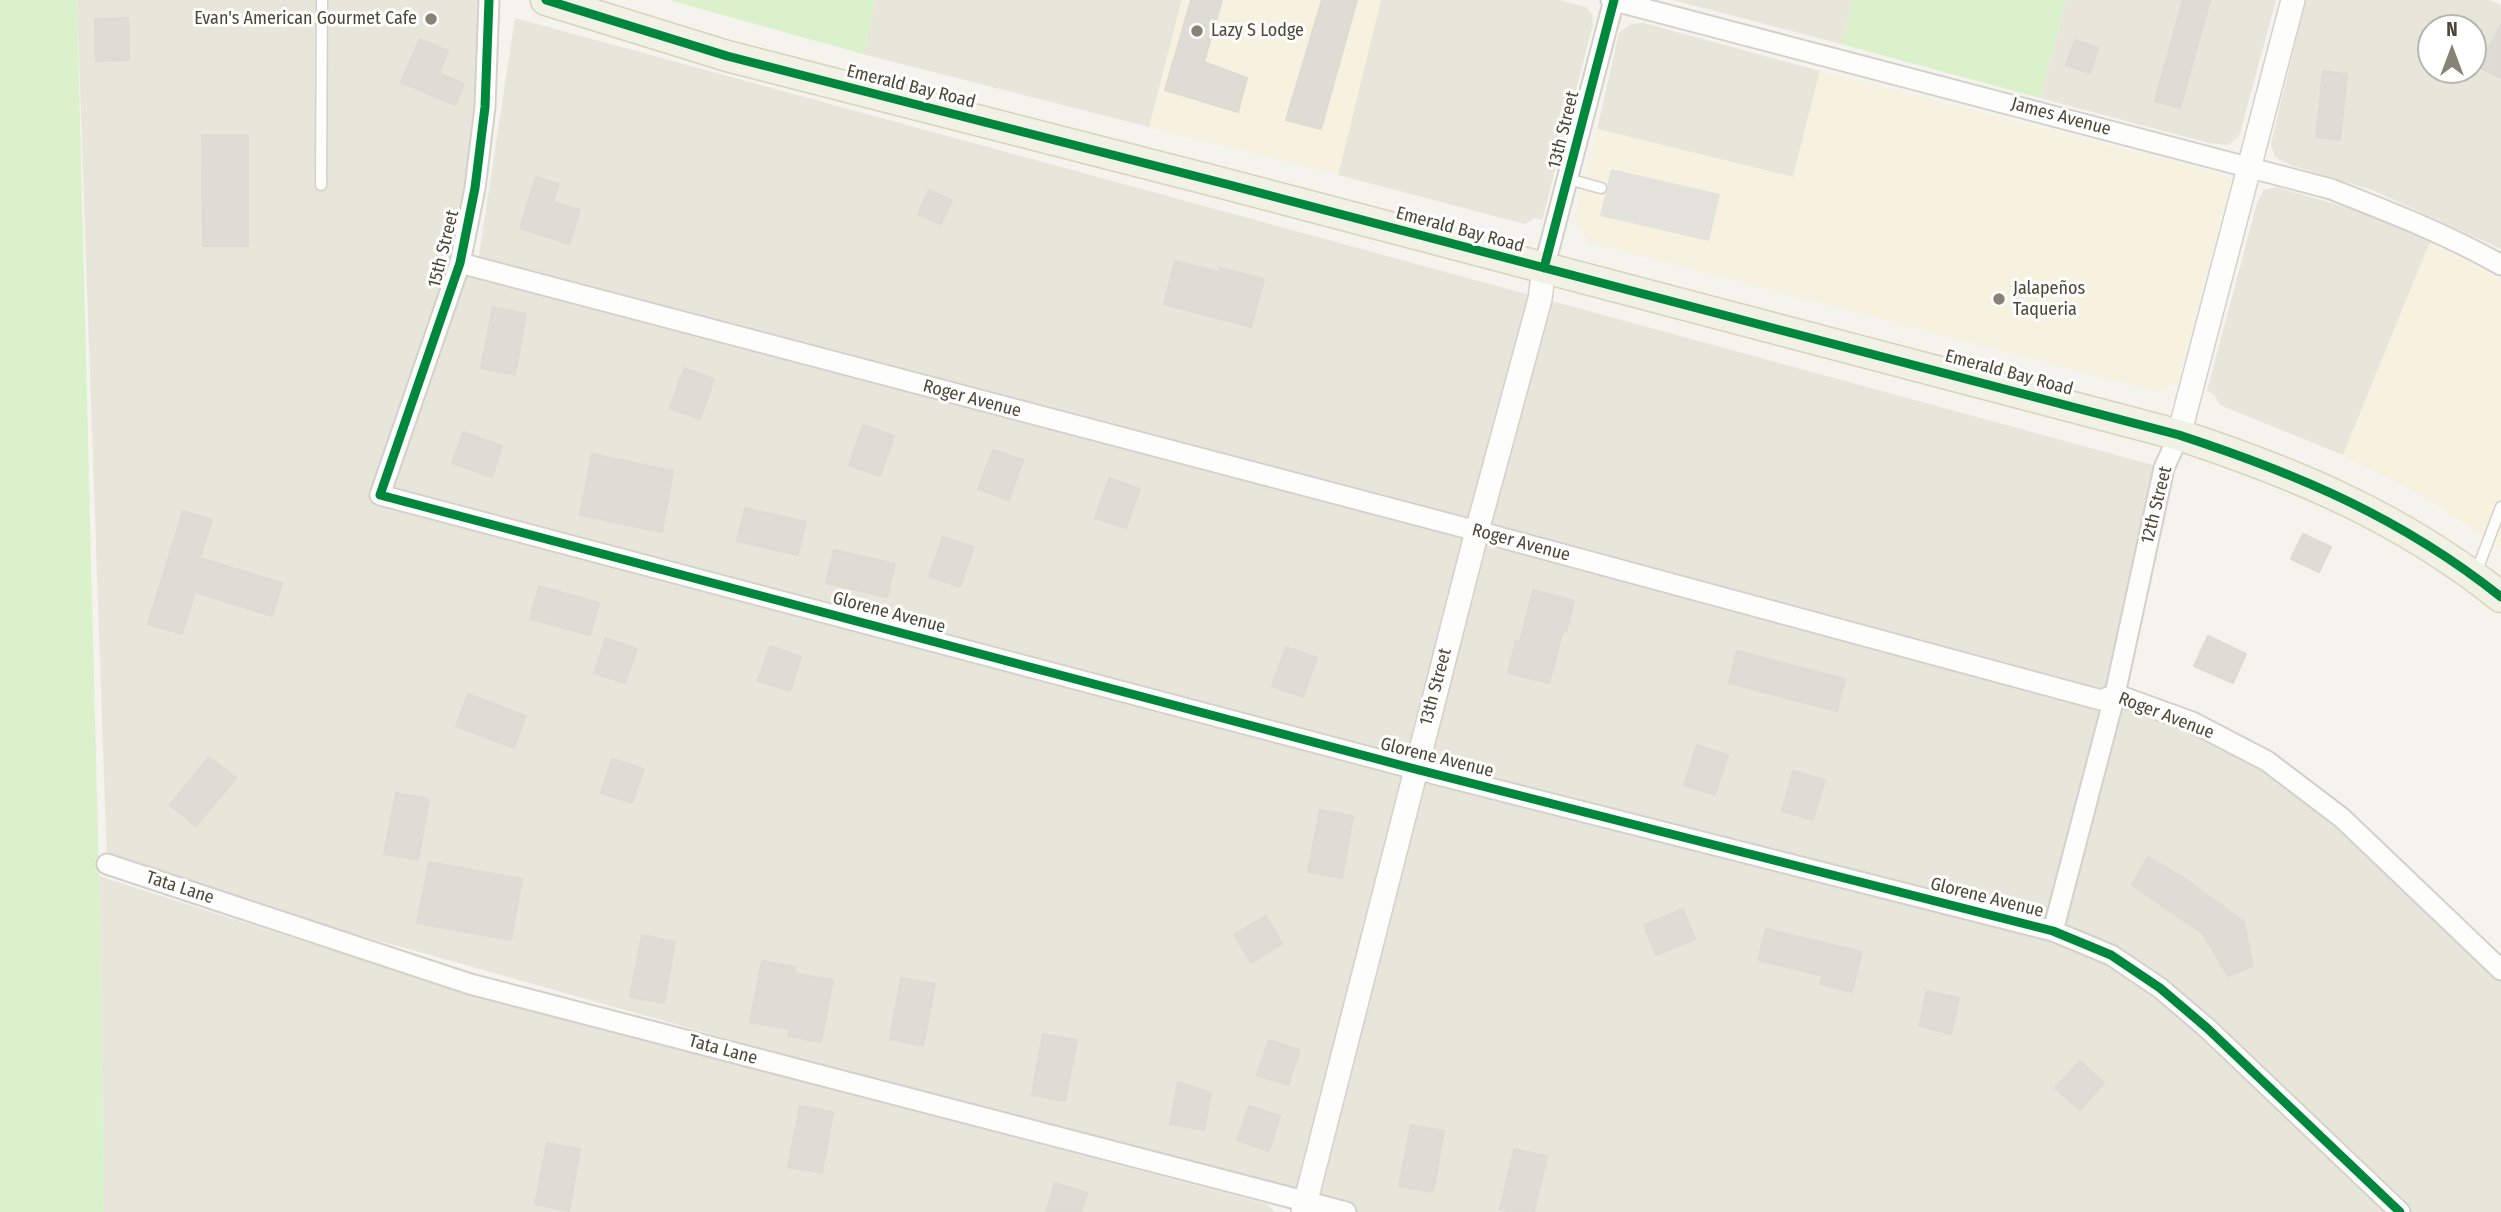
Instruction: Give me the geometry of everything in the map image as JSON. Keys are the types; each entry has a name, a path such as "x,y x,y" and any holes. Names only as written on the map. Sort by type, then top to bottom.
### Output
{"main road":[{"name":"Emerald Bay Road","path":"546,0 601,9 740,59 2179,435 2256,461 2323,488 2391,523 2475,576 2501,597"}],"street":[{"name":"15th Street","path":"380,495 460,264 475,188 485,107 489,0"},
{"name":"James Avenue","path":"1613,0 2330,189 2401,216 2501,265"},
{"name":"13th Street","path":"1304,1207 1476,531 1540,299 1545,268 1613,0"},
{"name":"12th Street","path":"2053,931 2115,694 2164,468 2179,435 2293,0"},
{"name":"Roger Avenue","path":"460,264 1476,531 2101,700 2115,694 2192,722 2267,761 2342,818 2501,970"},
{"name":"Glorene Avenue","path":"380,495 1415,769 2053,931 2111,955 2161,988 2207,1028 2400,1212"},
{"name":"Tata Lane","path":"107,864 470,984 1304,1207 1346,1212"}],"lane":[{"path":"321,185 322,0"},
{"path":"1568,179 1601,188"},
{"path":"2475,576 2501,507"}],"shaded area":[{"path":"77,0 487,0 460,263 477,268 515,18 2164,468 2104,691 2267,761 2501,971 2501,1212 1342,1212 107,864","holes":["2056,922 2126,978 2053,932"]},
{"path":"875,0 1182,0 1149,127 863,54"},
{"path":"1182,0 1381,0 1338,175 1149,127"},
{"path":"1381,0 1559,0 1586,7 1592,14 1593,24 1542,220 1535,218 1525,224 1338,175"},
{"path":"1673,0 1853,0 1841,44"},
{"path":"2066,0 2276,0 2239,137 2228,145 2209,143 2040,98"},
{"path":"2306,0 2489,0 2501,5 2501,249 2372,190 2290,165 2275,157 2271,143"},
{"path":"1644,23 1820,71 1793,177 1597,129 1619,33 1631,24"},
{"path":"1820,71 2222,174 2231,181 2177,386 2171,384 2164,391 2154,391 1588,242 1581,227 1573,223 1597,129 1793,177"},
{"path":"1611,169 1720,194 1709,241 1600,216"},
{"path":"2276,187 2358,211 2430,242 2343,455 2220,405 2214,395 2207,391 2257,203 2264,190"},
{"path":"2430,242 2501,279 2501,548 2422,495 2343,455"},
{"path":"99,876 474,996 1267,1204 1275,1212 104,1212"}],"green space":[{"path":"0,0 77,0 99,876 104,1212 0,1212"},
{"path":"669,0 875,0 863,54"},
{"path":"1853,0 2066,0 2040,98 1841,44"}],"building":[{"name":"Lazy S Lodge","path":"1191,0 1222,0 1204,62 1247,78 1238,112 1165,90"},
{"name":"Lazy S Lodge","path":"1322,0 1357,0 1321,129 1286,120"},
{"path":"2183,0 2210,0 2180,108 2155,101"},
{"path":"128,18 129,60 96,61 95,19"},
{"path":"2501,24 2501,78 2487,71 2487,51"},
{"path":"420,39 448,51 439,73 464,84 455,105 401,82"},
{"path":"2075,40 2098,48 2090,73 2066,65"},
{"path":"2323,71 2347,74 2340,140 2316,137"},
{"path":"202,135 248,135 248,246 203,246"},
{"path":"536,177 559,184 553,202 580,210 569,244 520,228"},
{"path":"929,190 952,200 941,224 918,214"},
{"path":"1175,261 1264,279 1251,327 1164,304"},
{"path":"493,307 526,314 515,375 481,368"},
{"path":"684,368 714,379 700,419 670,408"},
{"path":"863,425 894,436 880,476 849,465"},
{"path":"463,432 502,446 492,477 452,463"},
{"path":"993,450 1023,460 1009,500 978,489"},
{"path":"592,454 673,471 662,532 580,515"},
{"path":"1109,478 1140,489 1126,528 1095,518"},
{"path":"745,508 806,522 798,555 737,541"},
{"path":"183,511 212,520 200,558 282,583 272,616 195,592 182,634 148,624"},
{"path":"2303,534 2331,547 2319,572 2291,559"},
{"path":"943,537 974,547 960,587 929,576"},
{"path":"834,550 895,564 887,597 826,583"},
{"path":"539,586 599,603 590,635 530,619"},
{"path":"1533,590 1574,601 1549,683 1508,673 1516,641 1520,642"},
{"path":"2208,636 2246,654 2233,683 2194,666"},
{"path":"606,638 637,649 625,683 594,673"},
{"path":"770,646 801,657 790,691 758,681"},
{"path":"1286,647 1317,658 1303,697 1272,686"},
{"path":"1737,651 1845,679 1837,711 1729,683"},
{"path":"468,694 526,716 514,748 456,726"},
{"path":"1697,745 1728,755 1715,795 1684,785"},
{"path":"209,757 236,778 196,826 170,805"},
{"path":"612,759 644,769 632,803 601,793"},
{"path":"1793,771 1825,780 1813,820 1782,811"},
{"path":"396,793 429,799 418,860 384,854"},
{"path":"1320,810 1353,816 1342,878 1308,872"},
{"path":"2148,857 2184,878 2244,922 2253,966 2228,976 2203,934 2132,885"},
{"path":"429,862 522,879 511,940 417,923"},
{"path":"1683,909 1695,939 1656,955 1644,925"},
{"path":"1266,916 1282,944 1251,963 1234,934"},
{"path":"1766,929 1862,952 1852,992 1820,984 1823,976 1758,960"},
{"path":"642,935 675,942 664,1003 630,997"},
{"path":"762,961 795,967 794,973 833,980 821,1042 788,1036 789,1029 750,1022"},
{"path":"901,978 935,984 923,1046 890,1039"},
{"path":"1927,991 1959,998 1951,1034 1919,1026"},
{"path":"1043,1034 1077,1040 1065,1101 1032,1095"},
{"path":"1269,1040 1300,1050 1288,1085 1257,1075"},
{"path":"2080,1061 2104,1083 2080,1110 2055,1088"},
{"path":"1178,1082 1211,1093 1204,1130 1170,1124"},
{"path":"800,1106 833,1112 822,1173 788,1167"},
{"path":"1249,1106 1280,1116 1269,1151 1237,1140"},
{"path":"1411,1125 1444,1131 1433,1192 1399,1186"},
{"path":"547,1143 580,1149 569,1211 535,1204"},
{"path":"1514,1149 1547,1156 1534,1212 1500,1209"},
{"path":"1055,1183 1087,1193 1081,1212 1046,1212"}],"cycle path":[{"path":"489,0 485,107 475,188 460,263 380,495 1415,769 2053,931 2111,955 2160,988 2207,1028 2400,1212"},
{"path":"546,0 727,56 1226,184 2179,435 2266,466 2348,501 2426,544 2501,597"},
{"path":"1544,268 1614,0"}],"place":[{"name":"Evan's American Gourmet Cafe","path":"431,19"},
{"name":"Lazy S Lodge","path":"1197,31"},
{"name":"Jalapeños Taqueria","path":"1999,299"}]}
